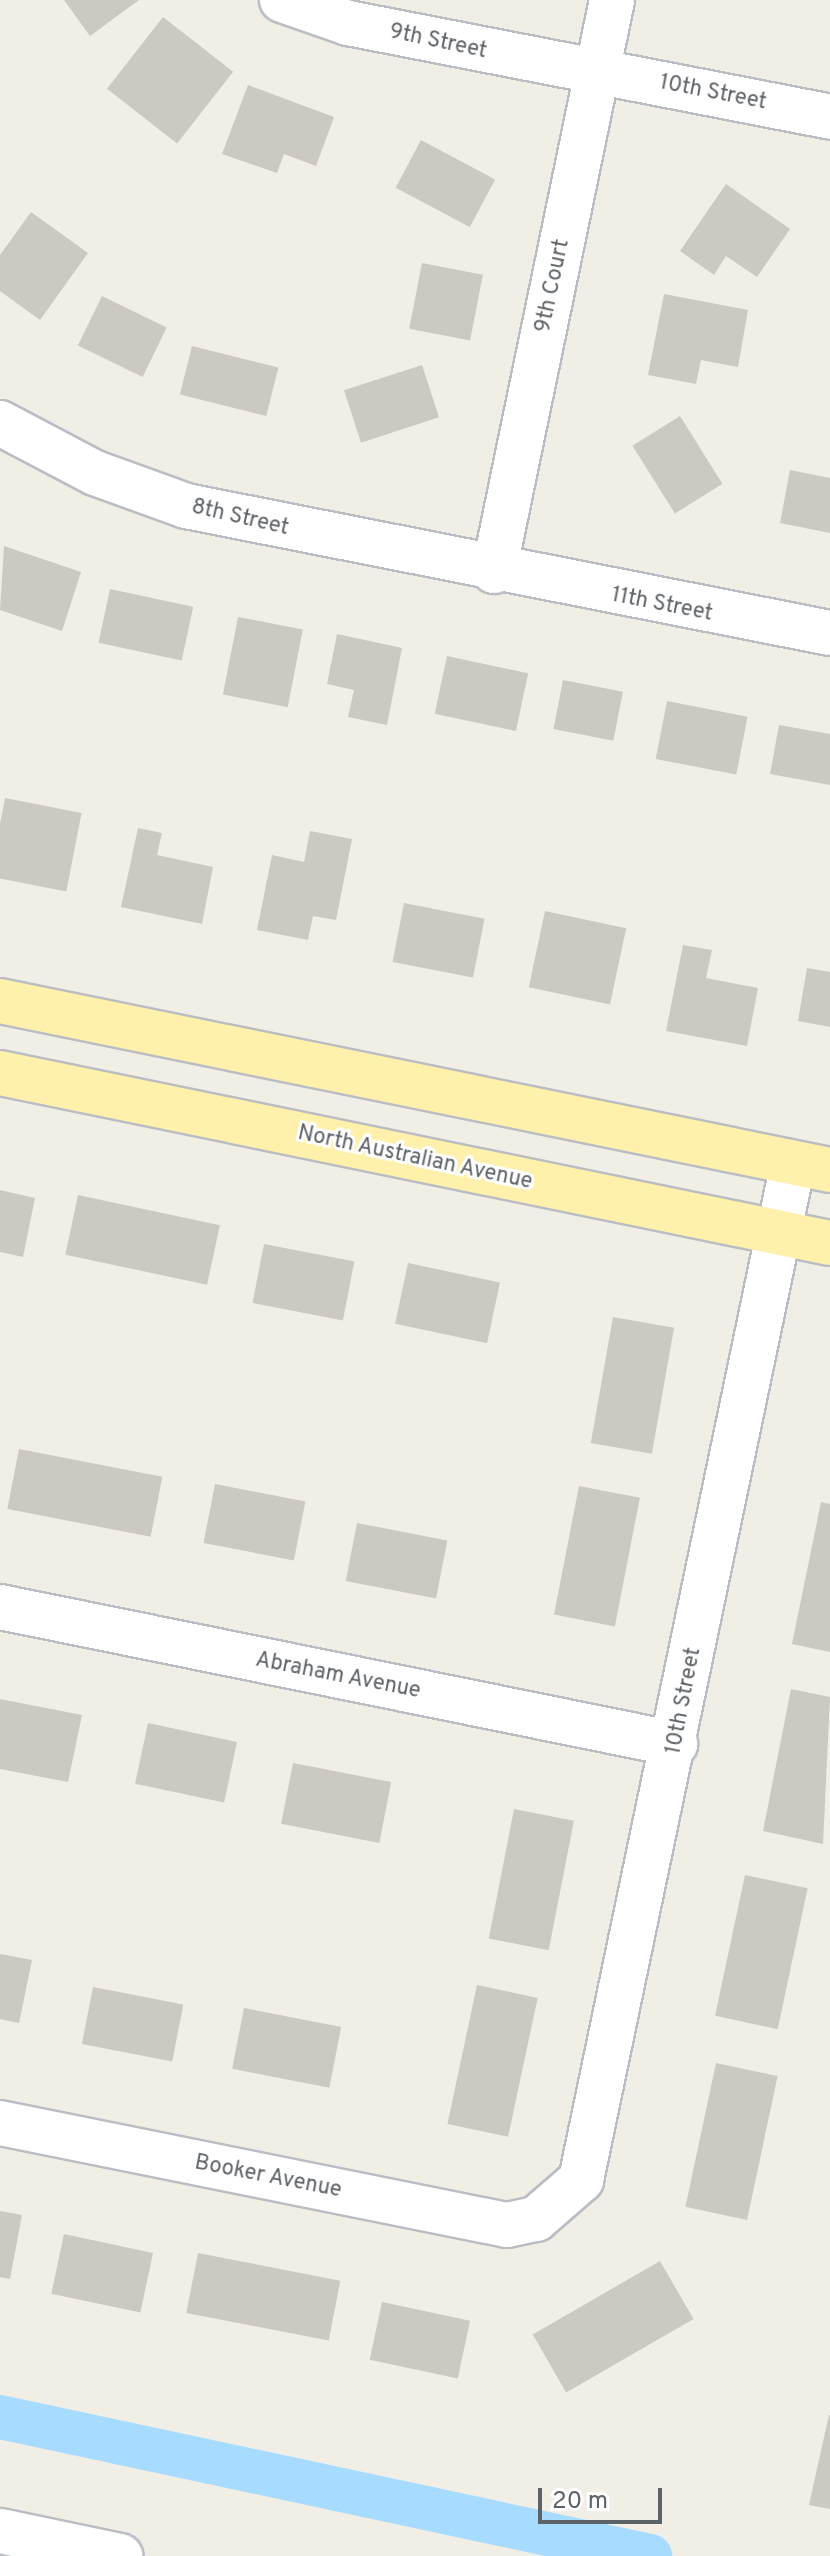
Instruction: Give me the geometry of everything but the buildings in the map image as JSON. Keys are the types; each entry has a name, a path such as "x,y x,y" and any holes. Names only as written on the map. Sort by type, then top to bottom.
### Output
{"main road":[{"path":"0,1001 812,1166"},
{"name":"North Australian Avenue","path":"0,1073 830,1243"}],"street":[{"name":"9th Street","path":"282,0 348,23 596,75"},
{"name":"9th Court","path":"494,571 612,0"},
{"name":"10th Street","path":"596,75 830,117"},
{"name":"8th Street","path":"0,423 95,473 186,506 494,571"},
{"name":"11th Street","path":"494,571 830,633"},
{"name":"10th Street","path":"536,2219 581,2180 592,2151 778,1233 812,1166"},
{"name":"Abraham Avenue","path":"0,1607 675,1744"},
{"name":"Booker Avenue","path":"0,2123 507,2225 536,2219"},
{"path":"0,2531 120,2556"}],"waterway":[{"path":"0,2417 650,2556"}]}
